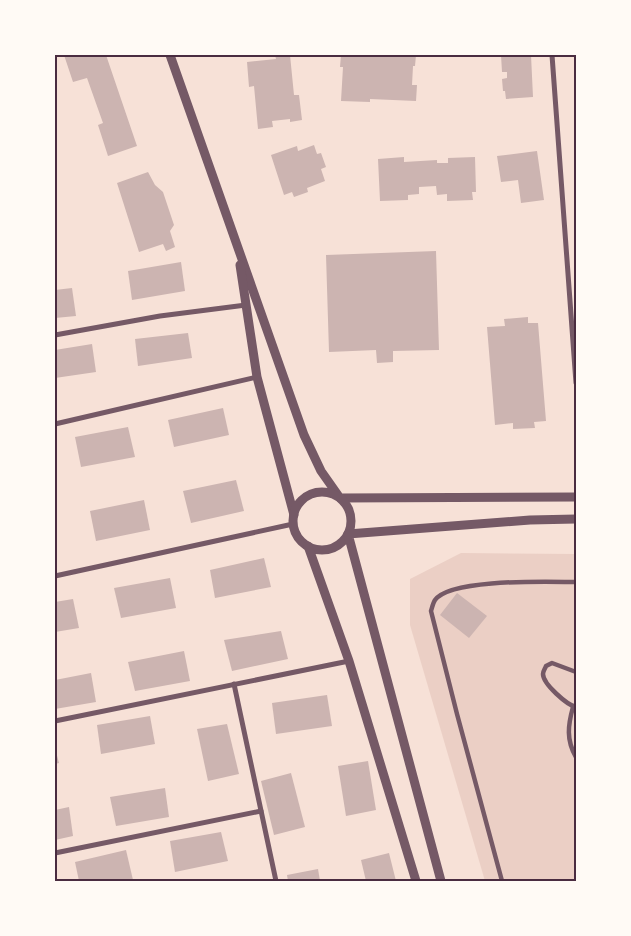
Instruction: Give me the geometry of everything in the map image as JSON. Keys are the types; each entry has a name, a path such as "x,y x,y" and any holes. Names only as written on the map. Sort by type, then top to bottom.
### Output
{"street":[{"path":"170,55 236,242 304,435 321,471 350,514 351,525 348,534 338,546 330,549 323,550 308,546 300,541 295,533 294,519 257,377 236,242"},
{"path":"552,55 576,383"},
{"path":"55,335 160,316 246,305"},
{"path":"55,424 257,377"},
{"path":"294,519 298,506 304,499 312,494 322,492 340,498 576,497"},
{"path":"55,576 294,519"},
{"path":"348,534 530,520 576,520"},
{"path":"348,534 440,881"},
{"path":"308,546 349,661 416,881"},
{"path":"502,881 431,611 435,600 447,592 484,584 576,582"},
{"path":"55,721 349,661"},
{"path":"576,672 552,663 546,666 543,674 545,680 556,693 574,707 568,725 568,740 576,757"},
{"path":"234,684 276,881"},
{"path":"55,853 261,811"}],"shaded area":[{"path":"461,553 576,554 576,881 485,881 410,625 410,579"}],"building":[{"path":"64,55 106,55 137,146 108,156 98,125 103,123 87,78 73,82"},
{"path":"275,55 290,55 294,95 299,95 302,120 290,122 290,119 272,121 273,127 258,129 254,86 249,87 247,62 276,59"},
{"path":"341,55 416,55 415,66 413,66 412,85 417,85 416,101 370,99 370,102 341,101 343,67 340,67"},
{"path":"501,55 531,55 533,97 506,99 502,79 507,78 507,72 502,72"},
{"path":"314,145 317,154 321,153 326,167 321,169 325,181 307,188 308,192 294,197 292,192 284,195 271,155 297,146 298,151"},
{"path":"537,151 544,200 521,203 518,180 501,182 497,156"},
{"path":"404,157 404,162 437,160 437,163 448,163 448,158 475,157 476,192 472,192 473,200 447,201 447,194 437,195 436,186 419,187 419,194 408,195 408,200 380,201 378,159"},
{"path":"148,172 155,185 163,192 174,225 170,231 175,247 166,251 163,244 139,252 117,183"},
{"path":"436,251 439,350 393,351 393,362 377,363 376,350 329,352 326,255"},
{"path":"181,262 185,291 132,300 128,271"},
{"path":"72,288 76,316 55,318 55,290"},
{"path":"528,317 528,323 538,323 546,421 534,422 535,428 513,429 513,423 495,425 487,327 505,326 504,319"},
{"path":"188,333 192,358 138,366 135,339"},
{"path":"92,344 96,372 55,378 55,350"},
{"path":"223,408 229,435 174,447 168,420"},
{"path":"128,427 135,457 81,467 75,437"},
{"path":"236,480 244,511 191,523 183,491"},
{"path":"144,500 150,530 96,541 90,511"},
{"path":"264,558 271,587 215,598 210,570"},
{"path":"170,578 176,608 121,618 114,588"},
{"path":"457,593 487,616 469,638 440,615"},
{"path":"73,599 79,628 55,632 55,602"},
{"path":"281,631 288,659 232,671 224,640"},
{"path":"184,651 190,681 135,691 128,662"},
{"path":"91,673 96,702 55,709 55,680"},
{"path":"327,695 332,726 276,734 272,703"},
{"path":"150,716 155,744 101,754 97,725"},
{"path":"227,724 239,774 208,781 197,729"},
{"path":"55,748 59,763 55,764"},
{"path":"368,761 376,810 346,816 338,766"},
{"path":"291,773 305,827 274,835 261,781"},
{"path":"165,788 169,817 116,826 110,797"},
{"path":"69,807 73,836 55,840 55,810"},
{"path":"221,832 228,861 175,872 170,841"},
{"path":"126,850 133,880 79,881 75,862"},
{"path":"389,853 396,881 366,881 361,860"},
{"path":"318,869 320,881 288,881 287,875"}]}
